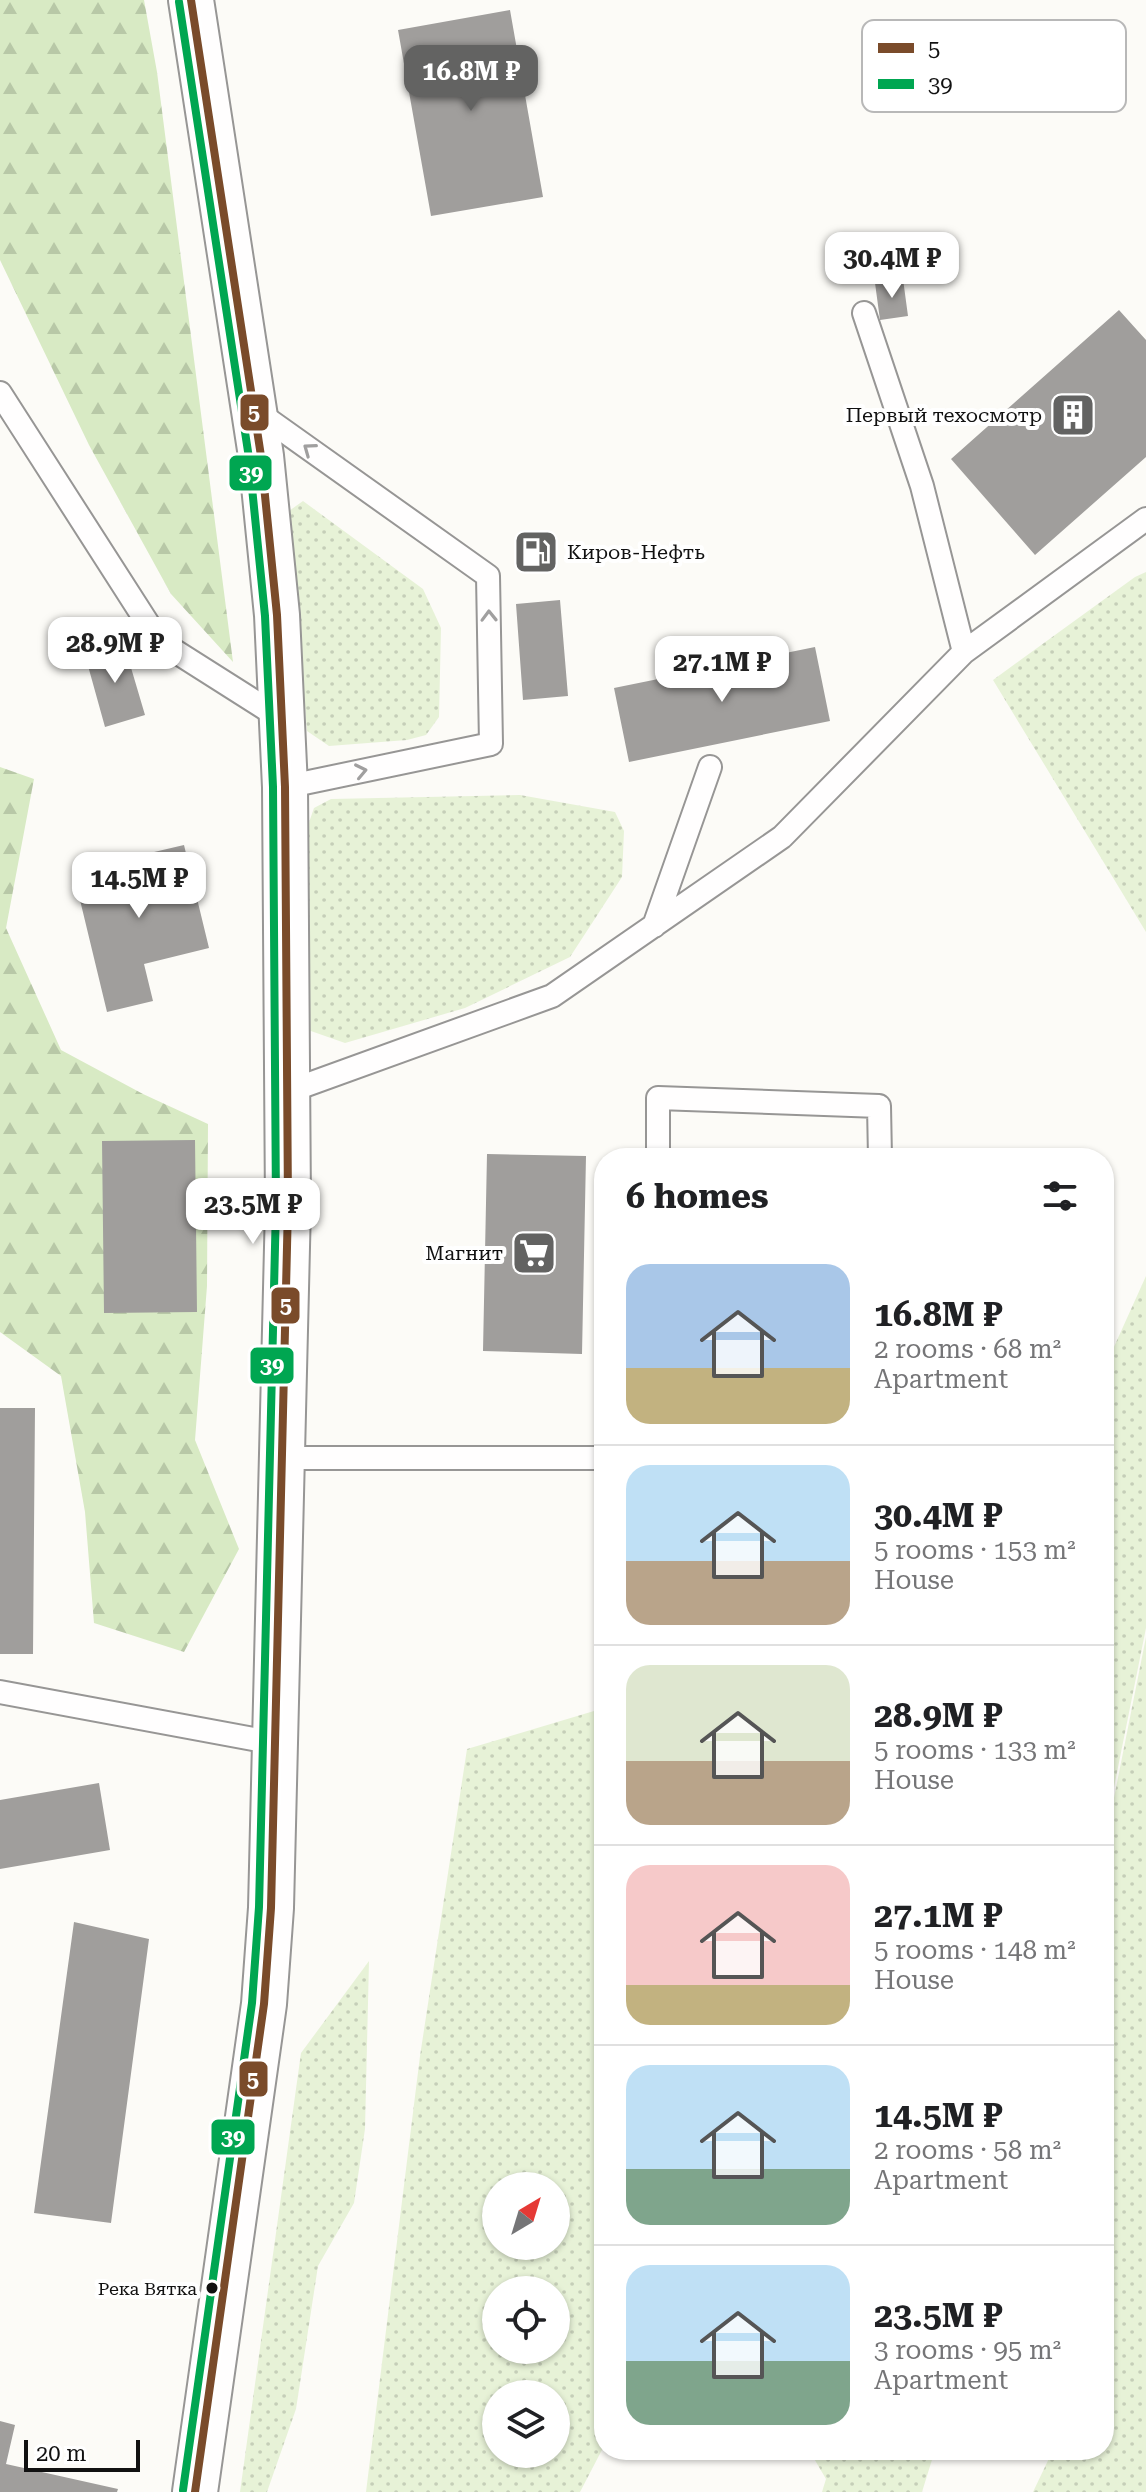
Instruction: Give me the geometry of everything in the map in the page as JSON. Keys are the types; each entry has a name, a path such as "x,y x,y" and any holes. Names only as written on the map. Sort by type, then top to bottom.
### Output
{"street":[{"path":"191,0 253,409 277,615 285,787 288,1206 271,1908 264,2004 195,2492"}],"lane":[{"path":"864,313 922,486 964,652"},
{"path":"0,393 159,641 282,719"},
{"path":"253,409 488,576 491,744 285,787"},
{"path":"287,1092 552,996 782,837 964,652 1146,519"},
{"path":"654,926 710,767"},
{"path":"658,1148 658,1098 879,1106 880,1148"},
{"path":"282,1458 594,1458"},
{"path":"0,1692 275,1743"}],"green space":[{"path":"0,0 144,0 157,72 233,662 171,594 89,445 0,260"},
{"path":"303,501 423,589 441,628 439,717 426,735 407,740 329,746 307,731 289,511"},
{"path":"1146,572 1146,932 993,680"},
{"path":"0,767 34,779 6,928 61,1050 143,1094 208,1124 207,1286 195,1440 239,1549 184,1652 94,1623 85,1512 61,1376 0,1332"},
{"path":"520,795 615,812 624,831 622,877 570,957 465,1008 345,1043 308,1030 304,837 314,808 331,799"},
{"path":"1146,1276 1146,1628 1114,1787 1114,1347"},
{"path":"1146,1637 1146,2492 1033,2492 1048,2460 1114,2460 1114,1798"},
{"path":"594,1711 594,2460 597,2460 580,2492 366,2492 420,2056 467,1749"},
{"path":"369,1961 365,2129 354,2203 318,2266 296,2409 267,2492 240,2492 301,2053"},
{"path":"815,2460 932,2460 922,2492 822,2492 826,2479"}],"building":[{"path":"510,10 543,197 431,216 398,30"},
{"path":"903,279 908,316 880,320 875,283"},
{"name":"Первый техосмотр","path":"1119,310 1146,340 1146,457 1035,555 951,459"},
{"path":"560,600 568,696 523,700 516,604"},
{"path":"124,644 145,715 105,727 85,655"},
{"path":"815,647 830,721 629,762 614,688"},
{"path":"184,845 209,948 144,964 153,1001 107,1012 73,871"},
{"path":"195,1140 197,1312 104,1313 102,1141"},
{"name":"Магнит","path":"487,1154 586,1156 582,1354 483,1351"},
{"path":"0,1408 35,1408 33,1654 0,1654"},
{"path":"99,1783 110,1850 0,1869 0,1800"},
{"path":"74,1922 149,1939 111,2223 34,2213"},
{"path":"0,2421 15,2425 6,2464 118,2489 117,2492 0,2492"}],"transit line":[{"name":"5","path":"191,0 261,456 277,615 285,787 288,1206 271,1908 264,2004 195,2492"},
{"name":"39","path":"179,2 249,458 265,616 273,787 276,1206 259,1907 252,2003 183,2490"}],"place":[{"name":"Первый техосмотр","path":"1073,415"},
{"name":"Киров-Нефть","path":"536,552"},
{"name":"Магнит","path":"534,1253"},
{"name":"Река Вятка","path":"212,2288"}]}
